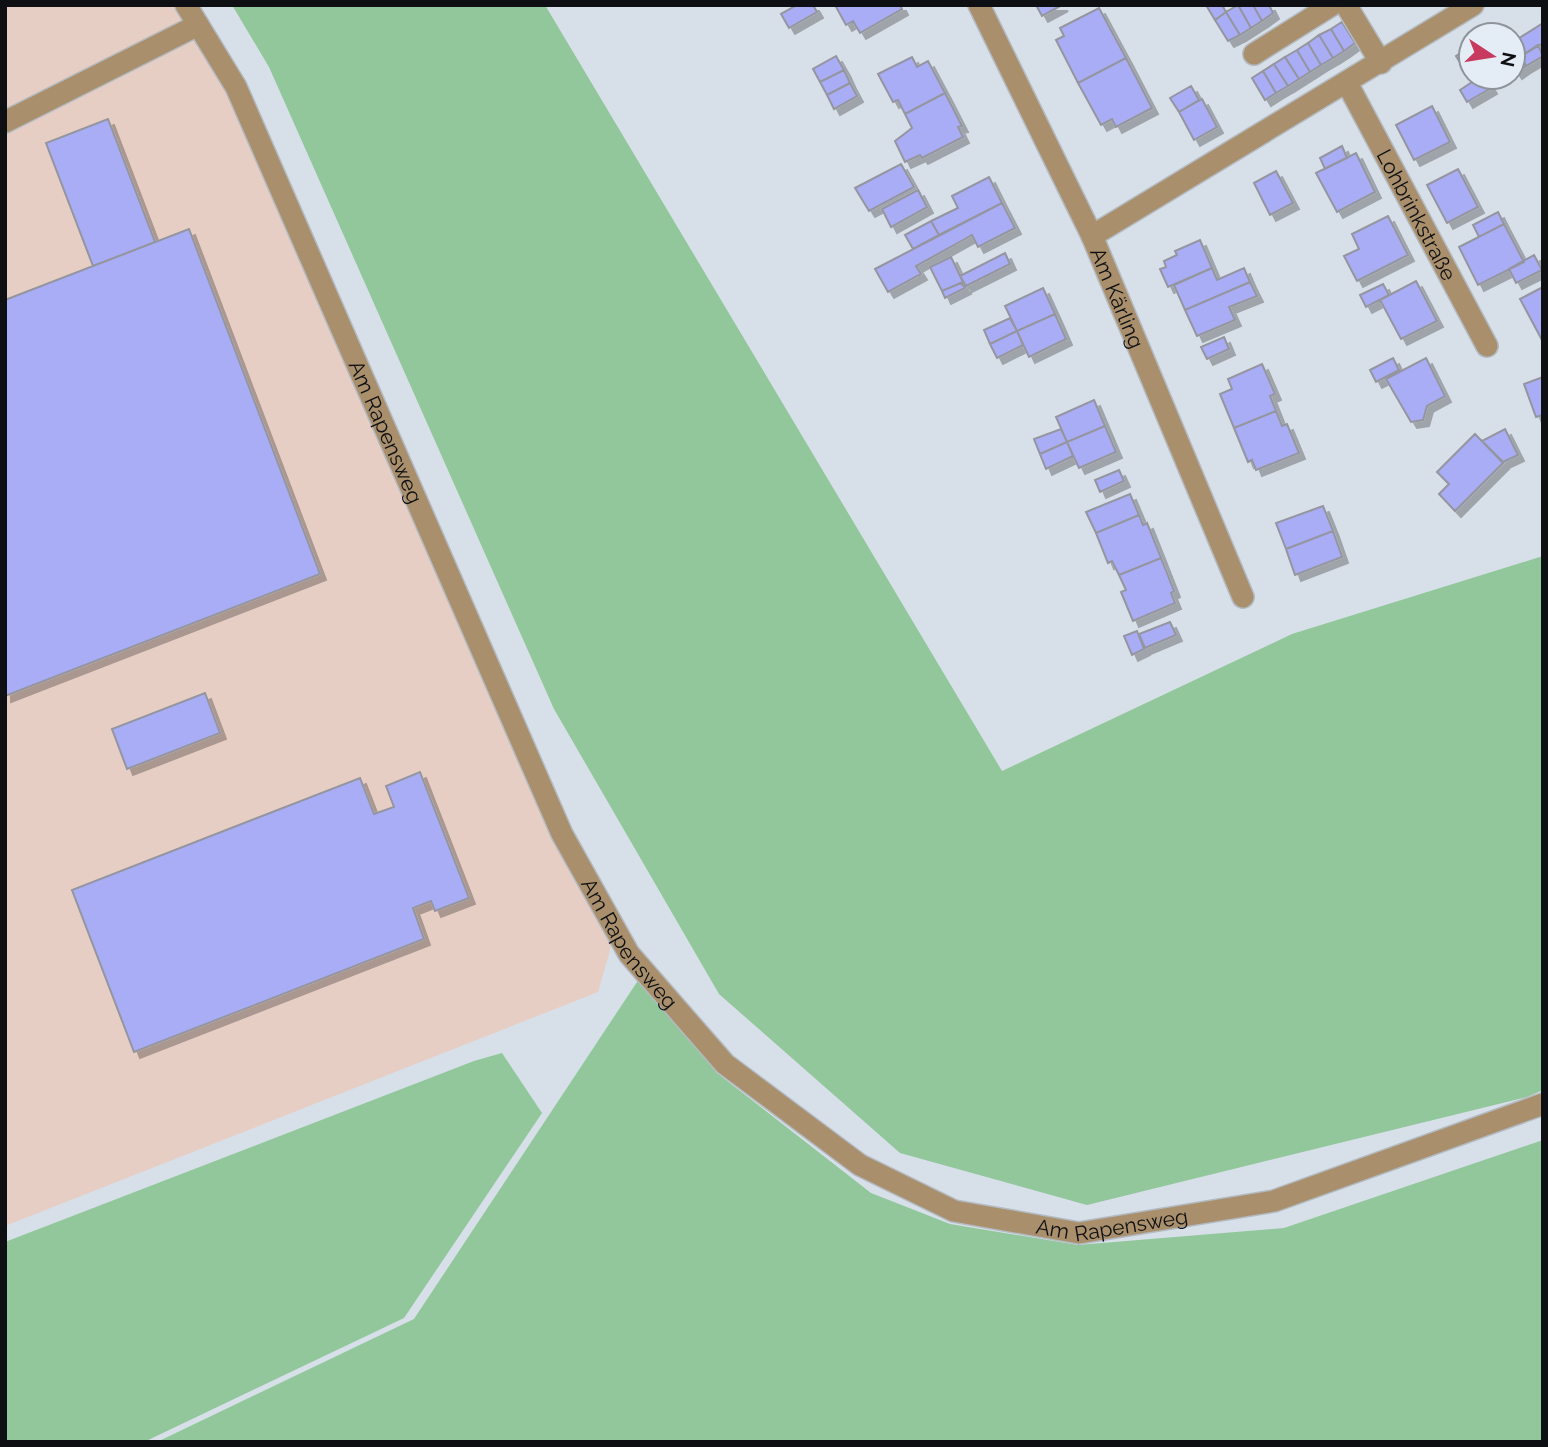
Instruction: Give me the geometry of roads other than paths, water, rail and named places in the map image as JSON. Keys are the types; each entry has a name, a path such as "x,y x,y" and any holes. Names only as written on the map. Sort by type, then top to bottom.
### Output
{"street":[{"name":"Am Rapensweg","path":"186,5 236,88 562,834 629,954 725,1064 860,1166 954,1211 1079,1233 1274,1201 1543,1104"},
{"name":"Am Kärling","path":"979,5 1092,236 1243,597"},
{"path":"1254,54 1332,5"},
{"path":"1346,5 1381,63"},
{"path":"1092,236 1474,5"},
{"path":"5,122 198,25"},
{"name":"Lohbrinkstraße","path":"1347,83 1487,346"}]}
